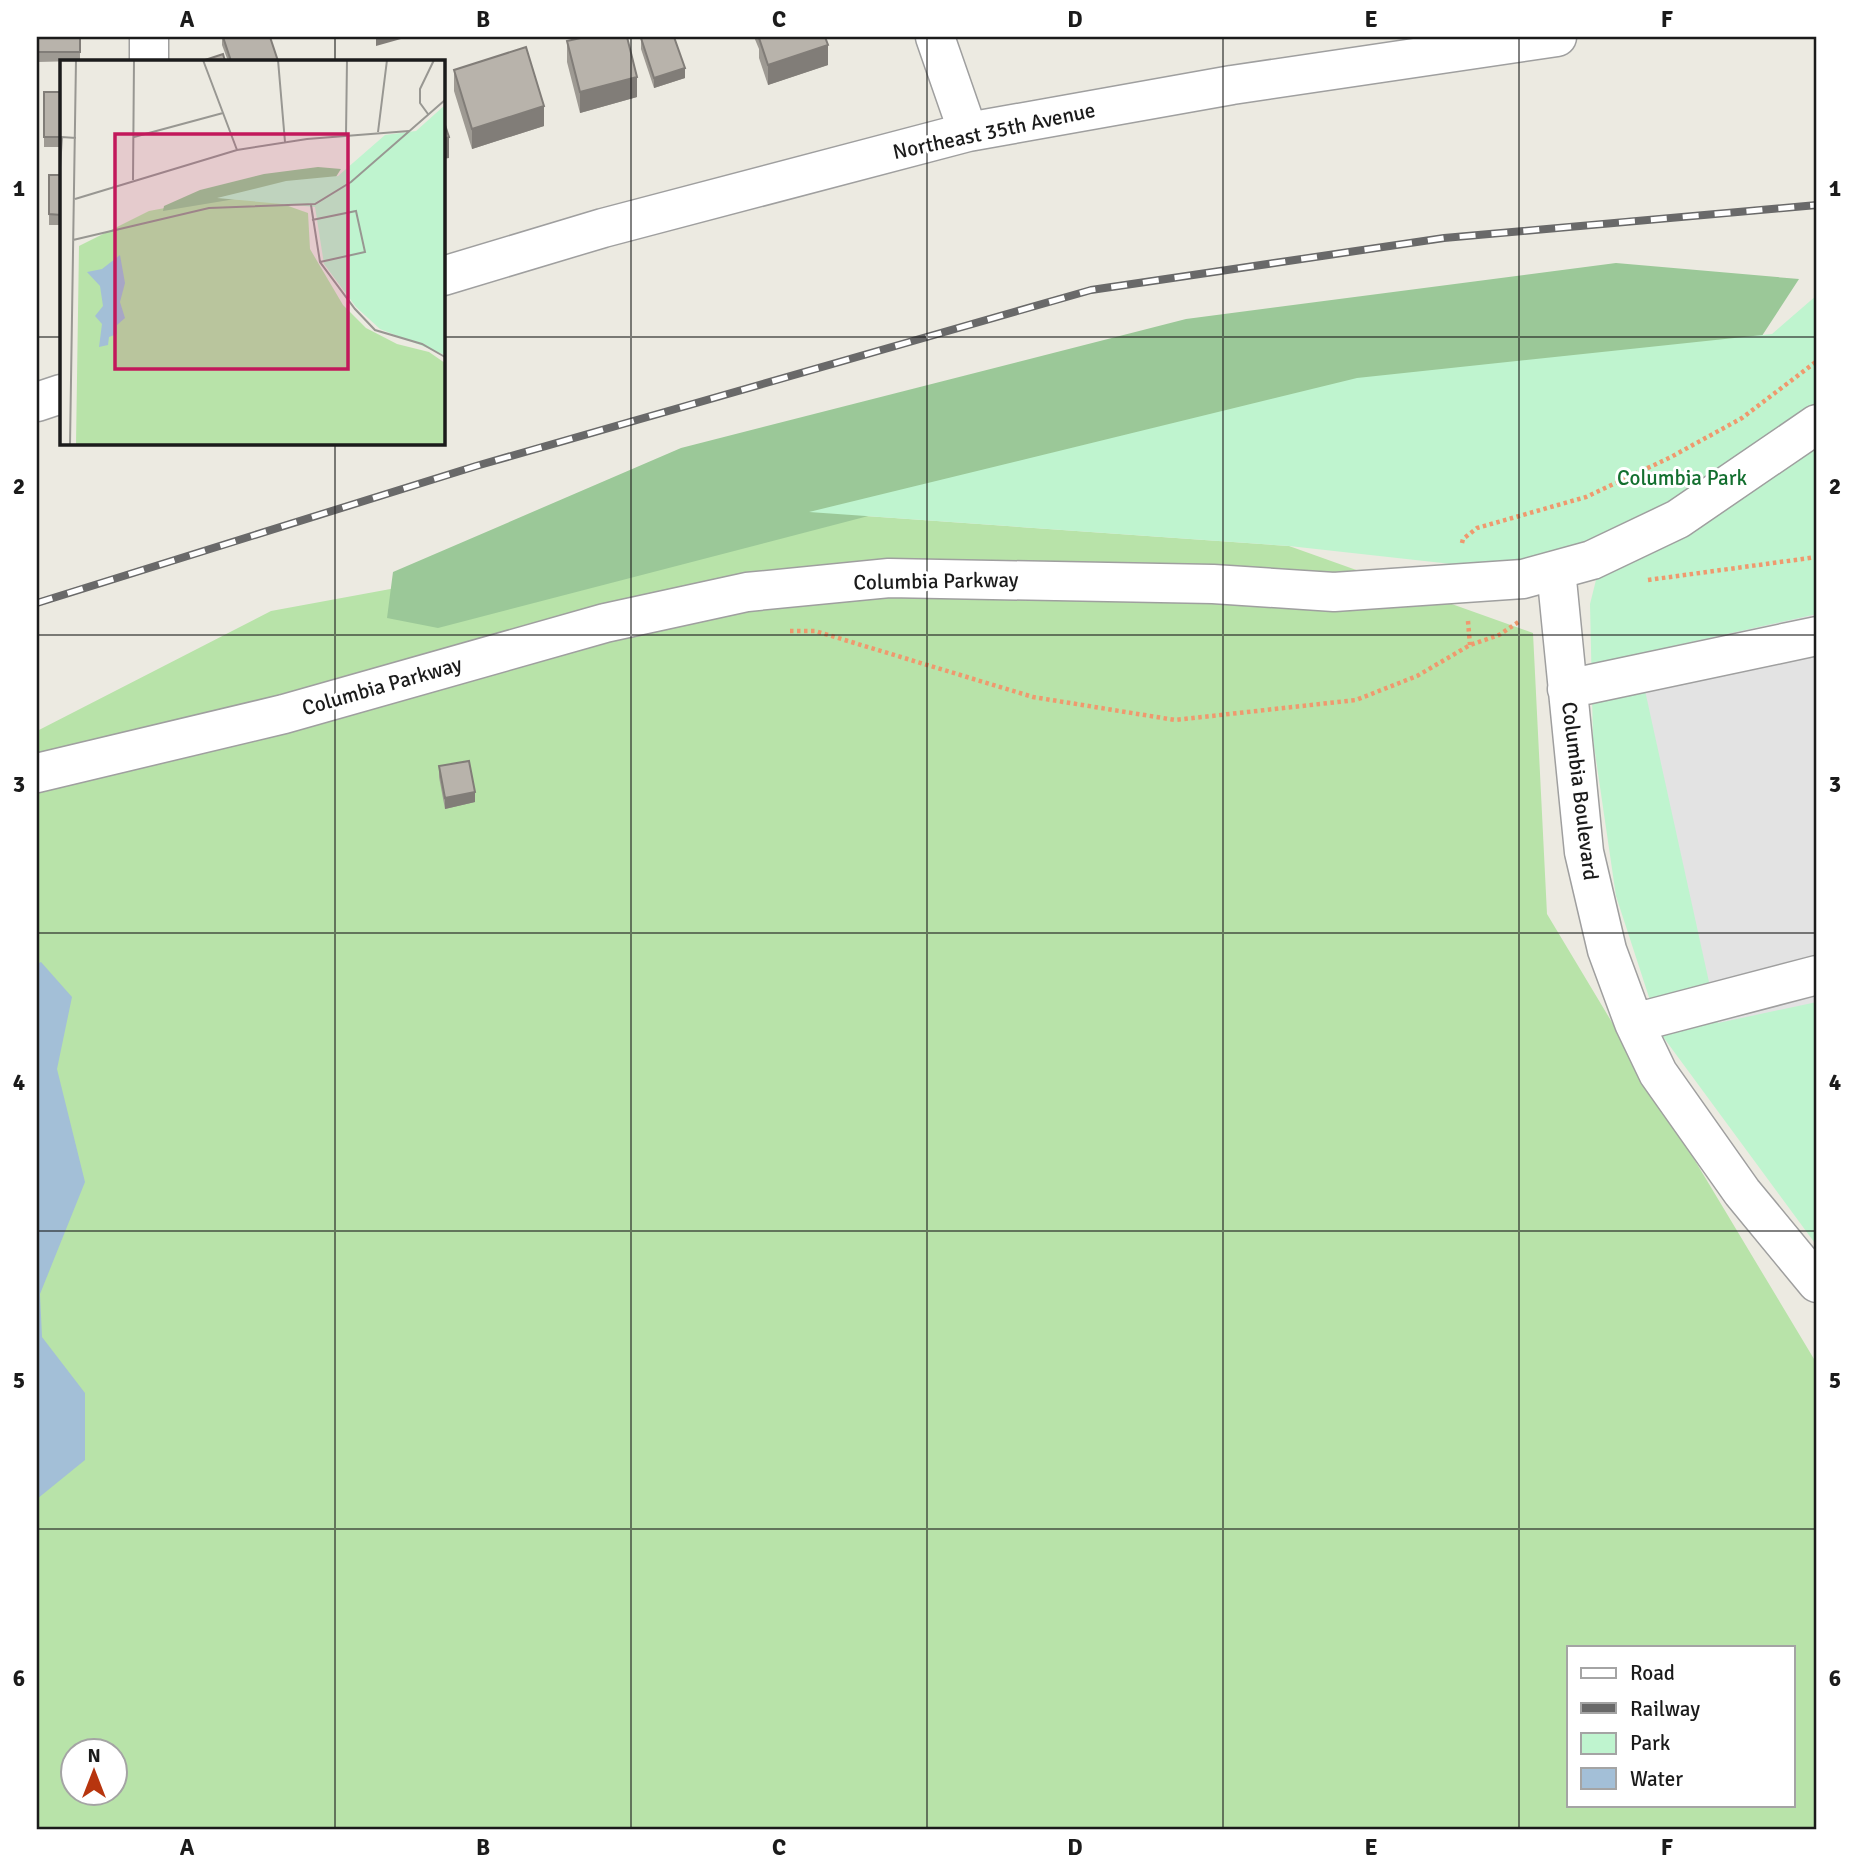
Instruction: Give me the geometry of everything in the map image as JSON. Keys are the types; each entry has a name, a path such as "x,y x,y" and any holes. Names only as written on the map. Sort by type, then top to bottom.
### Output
{"street":[{"path":"149,37 149,60"},
{"path":"934,37 968,132"},
{"name":"Northeast 35th Avenue","path":"444,276 603,228 968,132 1348,52 1557,37"},
{"path":"37,402 60,394"},
{"name":"Columbia Parkway","path":"37,773 284,714 605,623 747,592 889,578 1213,584 1334,593 1524,579 1592,560 1678,519 1817,424"},
{"name":"Columbia Boulevard","path":"1556,570 1584,852 1607,950 1634,1023 1658,1073 1742,1192 1817,1283"},
{"path":"1567,689 1817,636"},
{"path":"1634,1023 1817,975"}],"path":[{"path":"1461,547 1463,540 1477,528 1586,497 1671,457 1742,418 1817,361"},
{"path":"1642,581 1817,557"},
{"path":"787,631 815,631 1033,697 1175,720 1356,700 1418,676 1471,645 1499,635 1525,618"}],"green space":[{"path":"1616,263 1799,279 1726,391 899,508 438,628 387,618 393,572 681,448 1186,319"},
{"name":"Columbia Park","path":"1817,295 1817,1246 1661,1034 1616,896 1593,739 1590,604 1596,580 1289,546 809,512 1357,378 1772,334"},
{"path":"809,512 1289,546 1533,633 1547,914 1817,1364 1817,1829 37,1829 37,731 271,611"}],"shaded area":[{"path":"1817,614 1817,1002 1718,1023 1637,654"}],"water":[{"path":"41,962 72,997 57,1069 85,1182 40,1294 42,1337 85,1393 85,1460 37,1499 37,964"}],"building":[{"path":"37,37 80,37 80,52 37,52"},
{"path":"223,37 270,37 278,60 231,60"},
{"path":"585,37 627,37 637,77 580,92 567,41"},
{"path":"674,37 685,68 654,78 641,38"},
{"path":"825,37 828,45 768,65 759,38"},
{"path":"526,47 544,106 472,129 454,70"},
{"path":"223,54 225,60 205,60"},
{"path":"44,92 60,92 60,137 44,137"},
{"path":"444,122 449,137 444,139"},
{"path":"49,175 60,175 60,215 49,214"},
{"path":"469,761 475,792 445,798 439,766"}],"railway":[{"path":"37,603 476,466 1091,290 1444,238 1817,205"}]}
